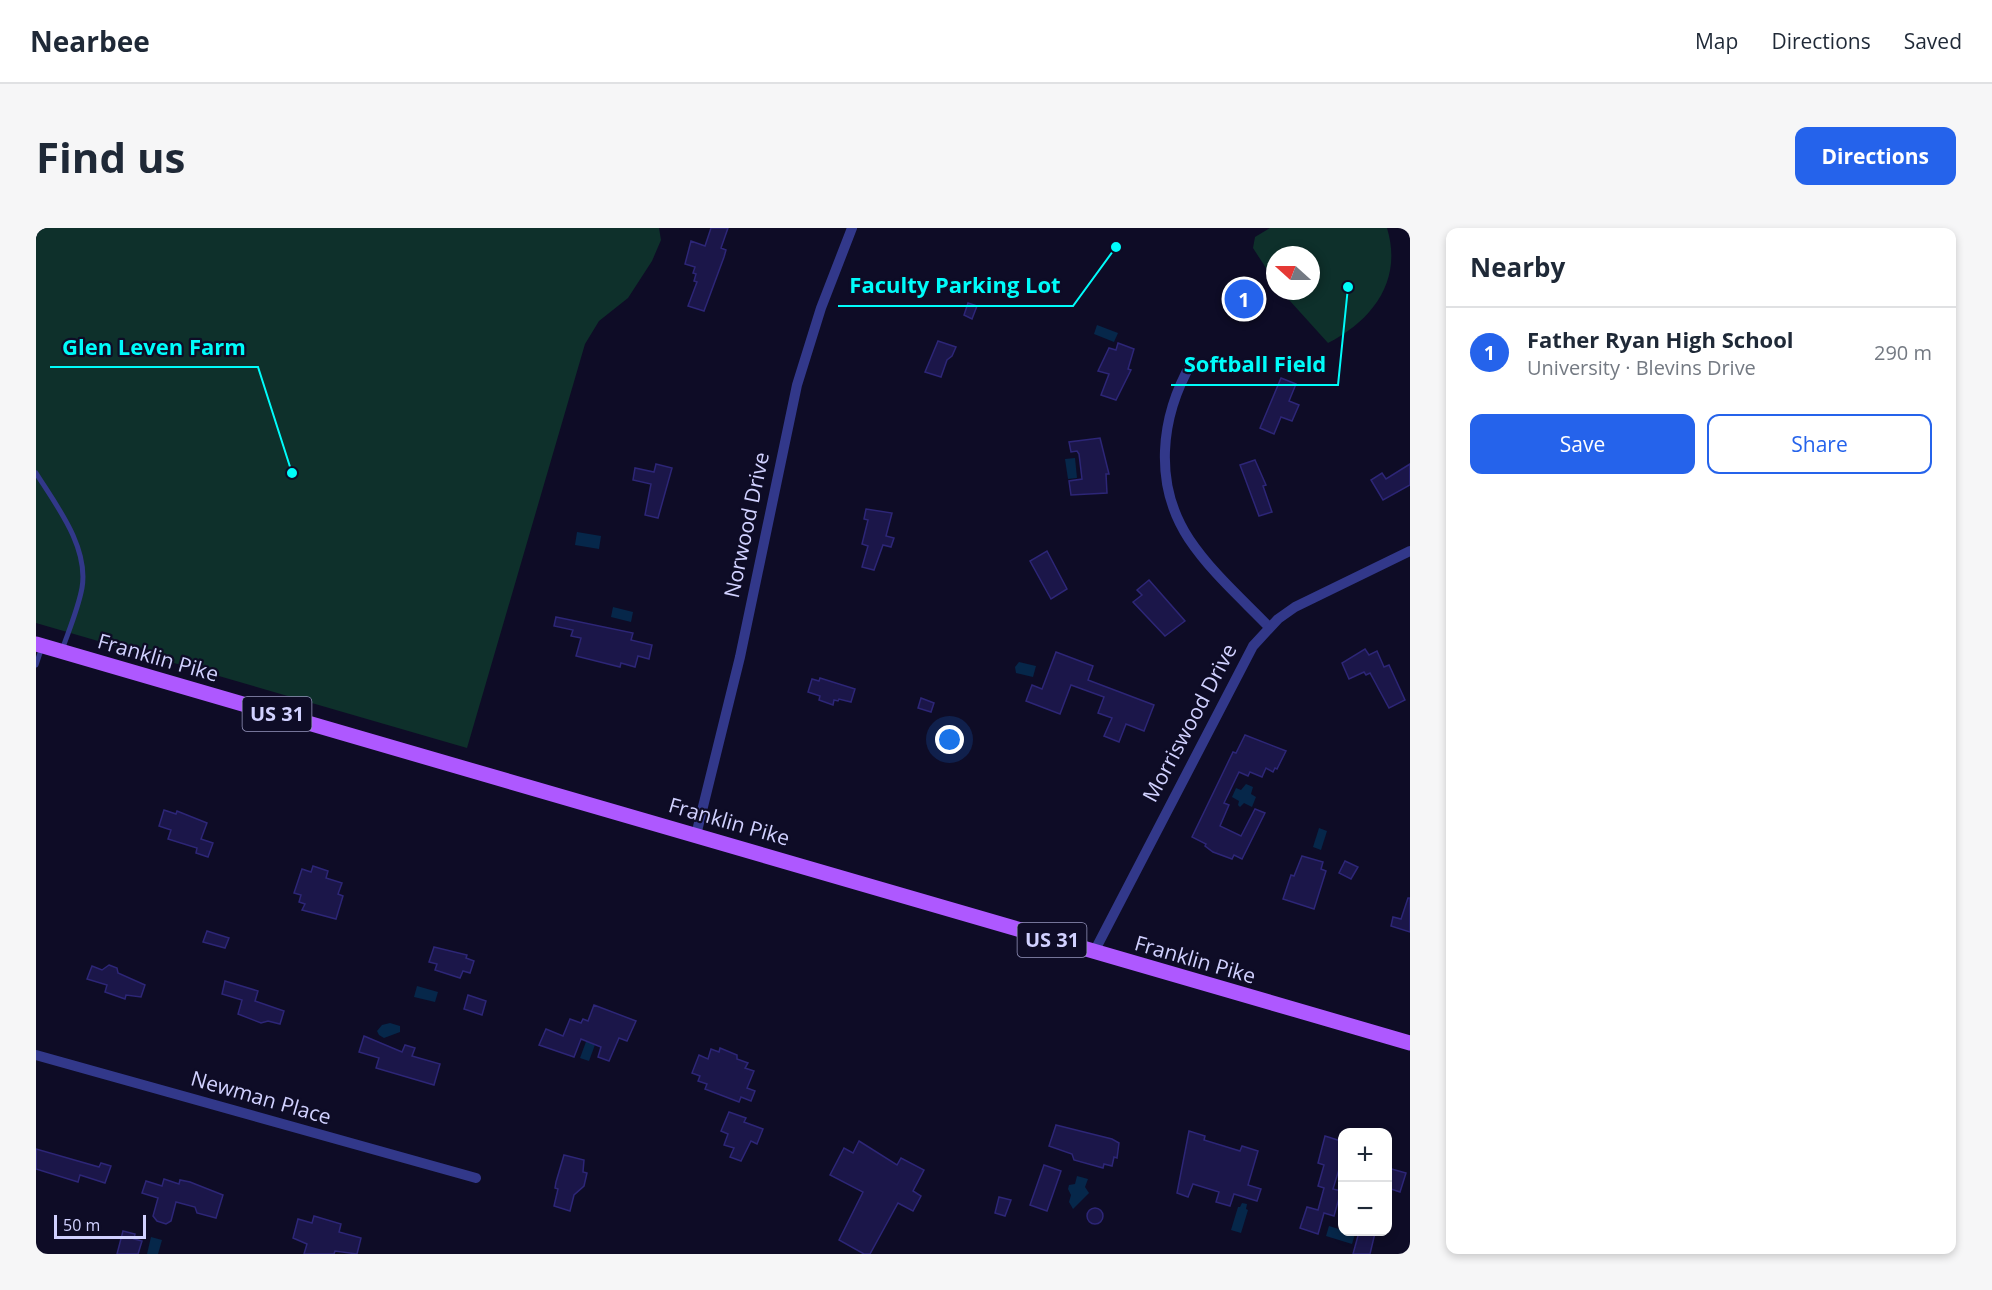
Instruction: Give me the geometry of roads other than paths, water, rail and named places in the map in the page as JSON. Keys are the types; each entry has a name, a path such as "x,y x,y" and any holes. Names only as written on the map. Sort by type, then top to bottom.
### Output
{"main road":[{"name":"Franklin Pike","path":"39,645 1410,1043"}],"street":[{"name":"Norwood Drive","path":"696,835 740,657 798,381 821,308 852,228"},
{"path":"1192,362 1173,402 1166,431 1164,457 1169,493 1180,522 1195,547 1269,627"},
{"name":"Morriswood Drive","path":"1094,952 1242,663 1269,627 1283,615 1315,596 1410,551"},
{"name":"Newman Place","path":"36,1055 476,1178"}],"lane":[{"path":"36,473 62,516 80,557 82,589 62,652"},
{"path":"36,665 39,645"}],"water":[{"path":"1097,325 1118,333 1114,342 1094,334"},
{"path":"1075,458 1077,478 1068,479 1065,459"},
{"path":"577,532 601,536 599,549 575,545"},
{"path":"613,607 633,612 631,622 611,617"},
{"path":"1019,662 1036,666 1033,677 1016,673 1015,667"},
{"path":"1246,784 1253,787 1251,794 1256,797 1252,807 1244,803 1240,807 1239,801 1232,797 1236,788 1241,790"},
{"path":"1319,828 1327,831 1321,850 1313,847"},
{"path":"417,986 438,992 435,1002 414,997"},
{"path":"390,1023 400,1026 400,1032 384,1038 379,1035 377,1031 382,1025"},
{"path":"587,1039 596,1042 589,1061 580,1058"},
{"path":"1077,1176 1088,1179 1085,1187 1089,1193 1073,1209 1069,1202 1071,1195 1068,1189 1069,1185 1075,1184"},
{"path":"1242,1203 1247,1204 1246,1209 1248,1210 1241,1233 1231,1230 1238,1207"},
{"path":"1329,1226 1338,1229 1338,1236 1354,1236 1352,1244 1326,1236"},
{"path":"151,1237 162,1240 158,1254 147,1254"}],"place":[{"name":"Faculty Parking Lot","path":"1116,247"},
{"name":"Softball Field","path":"1348,287"},
{"name":"Father Ryan High School","path":"1244,299"},
{"name":"Glen Leven Farm","path":"292,473"}]}
